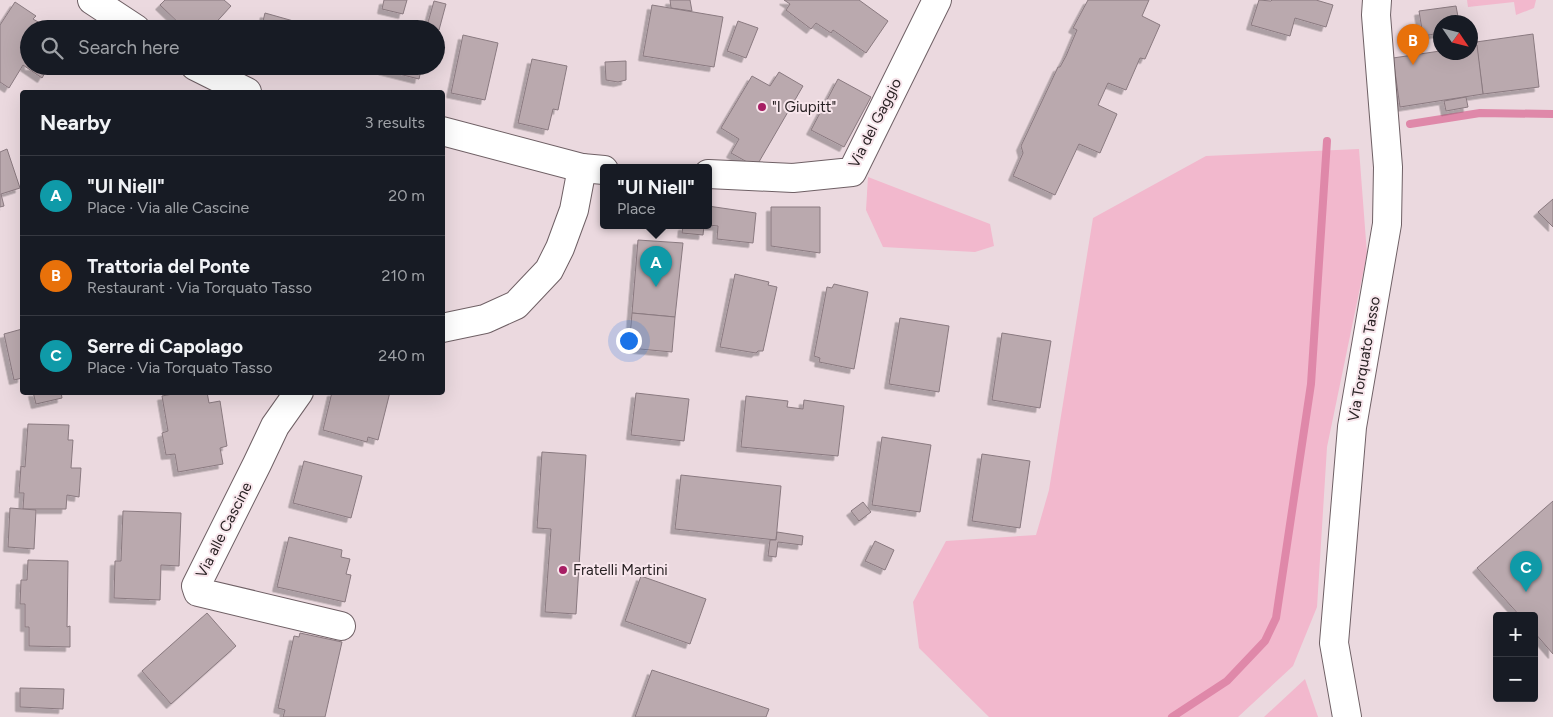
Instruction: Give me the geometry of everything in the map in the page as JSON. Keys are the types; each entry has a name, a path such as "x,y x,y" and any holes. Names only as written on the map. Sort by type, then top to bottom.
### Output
{"street":[{"path":"92,0 122,20"},
{"name":"Via del Gaggio","path":"712,174 793,178 852,172 937,0"},
{"name":"Via Torquato Tasso","path":"1347,717 1334,643 1352,427 1387,224 1388,167 1376,15 1377,0"},
{"path":"213,75 243,90"},
{"path":"445,132 592,169 560,248 549,270 516,305 485,318 445,327"},
{"name":"Via alle Cascine","path":"297,395 275,426 196,586 198,592 341,626"}],"shaded area":[{"path":"1467,0 1536,0 1534,8 1516,15 1514,2 1468,7"},
{"path":"1359,149 1367,254 1327,447 1317,607 1293,666 1238,717 989,717 919,648 913,602 946,541 1036,535 1049,490 1093,218 1206,156"},
{"path":"868,177 990,224 994,246 975,252 883,247 866,210"},
{"path":"1305,679 1318,717 1264,717"}],"building":[{"path":"165,0 224,0 231,6 218,20 176,20 160,5"},
{"path":"384,0 407,0 403,14 382,9"},
{"path":"670,0 690,0 692,11 671,8"},
{"path":"784,0 859,0 888,21 866,53 833,30 831,33 816,23 811,29 786,10 790,4"},
{"path":"1088,0 1149,0 1142,16 1160,25 1145,59 1140,58 1126,90 1108,83 1098,105 1117,114 1100,153 1079,144 1055,195 1013,176 1023,153 1021,146 1058,67 1060,67 1066,56 1077,30 1073,28"},
{"path":"1259,0 1316,0 1333,5 1326,27 1295,18 1290,36 1251,25"},
{"path":"434,1 446,4 442,20 429,20"},
{"path":"15,2 36,16 33,19 35,20 20,20 20,70 9,88 0,82 0,25"},
{"path":"652,5 723,17 714,67 643,56"},
{"path":"1456,6 1458,15 1433,15 1433,34 1423,36 1419,11"},
{"path":"265,13 290,20 263,20"},
{"path":"738,21 758,28 746,58 727,51"},
{"path":"1533,34 1539,87 1483,94 1478,42"},
{"path":"463,35 498,43 485,100 451,93"},
{"path":"1433,52 1433,60 1478,60 1478,53 1483,94 1400,107 1393,58"},
{"path":"532,59 567,66 558,110 553,109 548,130 518,123"},
{"path":"626,61 626,80 618,82 606,80 605,62"},
{"name":"\"I Giupitt\"","path":"779,72 803,86 756,167 731,153 739,139 721,128 752,76 770,86"},
{"path":"403,75 420,75 419,79"},
{"path":"838,79 871,97 844,147 811,130"},
{"path":"1466,97 1468,107 1446,111 1444,101"},
{"path":"7,149 20,188 1,194 4,206 0,207 0,152"},
{"path":"1553,199 1553,227 1538,212"},
{"path":"712,207 756,213 753,243 717,239 718,226 712,225"},
{"path":"771,207 820,207 820,253 771,246"},
{"path":"683,229 704,229 703,235 682,233"},
{"path":"638,240 683,243 675,317 632,313"},
{"path":"735,274 769,282 768,285 777,287 763,351 756,353 720,347"},
{"path":"834,284 868,292 854,369 819,362 820,358 814,356 827,287 832,288"},
{"path":"632,313 675,317 672,352 629,348"},
{"path":"900,318 949,326 939,392 889,384"},
{"path":"20,330 20,378 14,380 4,334"},
{"path":"1002,333 1051,341 1040,408 992,400"},
{"path":"636,393 689,399 684,441 631,435"},
{"path":"34,395 62,395 62,398 36,404"},
{"path":"208,395 209,403 220,401 227,446 220,448 223,464 178,472 175,454 166,455 162,433 168,431 162,396"},
{"path":"331,395 389,395 378,440 368,437 367,442 323,430"},
{"path":"746,396 788,401 787,407 803,409 804,400 844,406 838,456 741,447"},
{"path":"28,424 69,425 68,440 73,440 71,468 81,468 79,497 67,495 66,509 23,509 24,493 19,493 21,466 25,467"},
{"path":"882,437 931,445 920,512 872,505"},
{"name":"Fratelli Martini","path":"542,452 586,455 576,614 545,612 551,529 537,528"},
{"path":"982,454 1030,461 1020,528 972,521"},
{"path":"304,461 362,476 351,518 293,503"},
{"path":"681,475 781,486 776,540 675,529"},
{"path":"1553,501 1553,654 1538,637 1538,612 1516,612 1477,568"},
{"path":"863,502 871,512 859,521 851,511"},
{"path":"10,508 36,510 34,549 8,547"},
{"path":"123,511 181,513 179,566 161,565 160,600 114,598 115,561 121,561"},
{"path":"777,532 803,536 802,545 778,542 776,557 768,556 770,540 776,540"},
{"path":"289,537 342,550 341,557 350,559 346,574 351,575 345,602 277,587"},
{"path":"875,541 894,550 885,570 865,561"},
{"path":"28,560 68,561 67,627 70,626 70,647 29,646 29,627 25,627 25,604 20,604 21,580 27,580"},
{"path":"641,576 706,599 690,644 625,621"},
{"path":"207,613 236,646 171,704 142,671"},
{"path":"300,633 342,642 325,717 283,717 285,710 278,708 294,636 299,637"},
{"path":"652,670 769,709 766,717 635,717"},
{"path":"20,688 64,689 63,709 20,707"}],"waterway":[{"path":"1410,124 1480,113 1553,114"},
{"path":"1172,717 1227,681 1265,641 1276,618 1311,384 1327,141"}],"place":[{"name":"Trattoria del Ponte","path":"1413,65"},
{"name":"\"I Giupitt\"","path":"762,107"},
{"name":"\"Ul Niell\"","path":"656,287"},
{"name":"Fratelli Martini","path":"563,570"},
{"name":"Serre di Capolago","path":"1526,592"}]}
